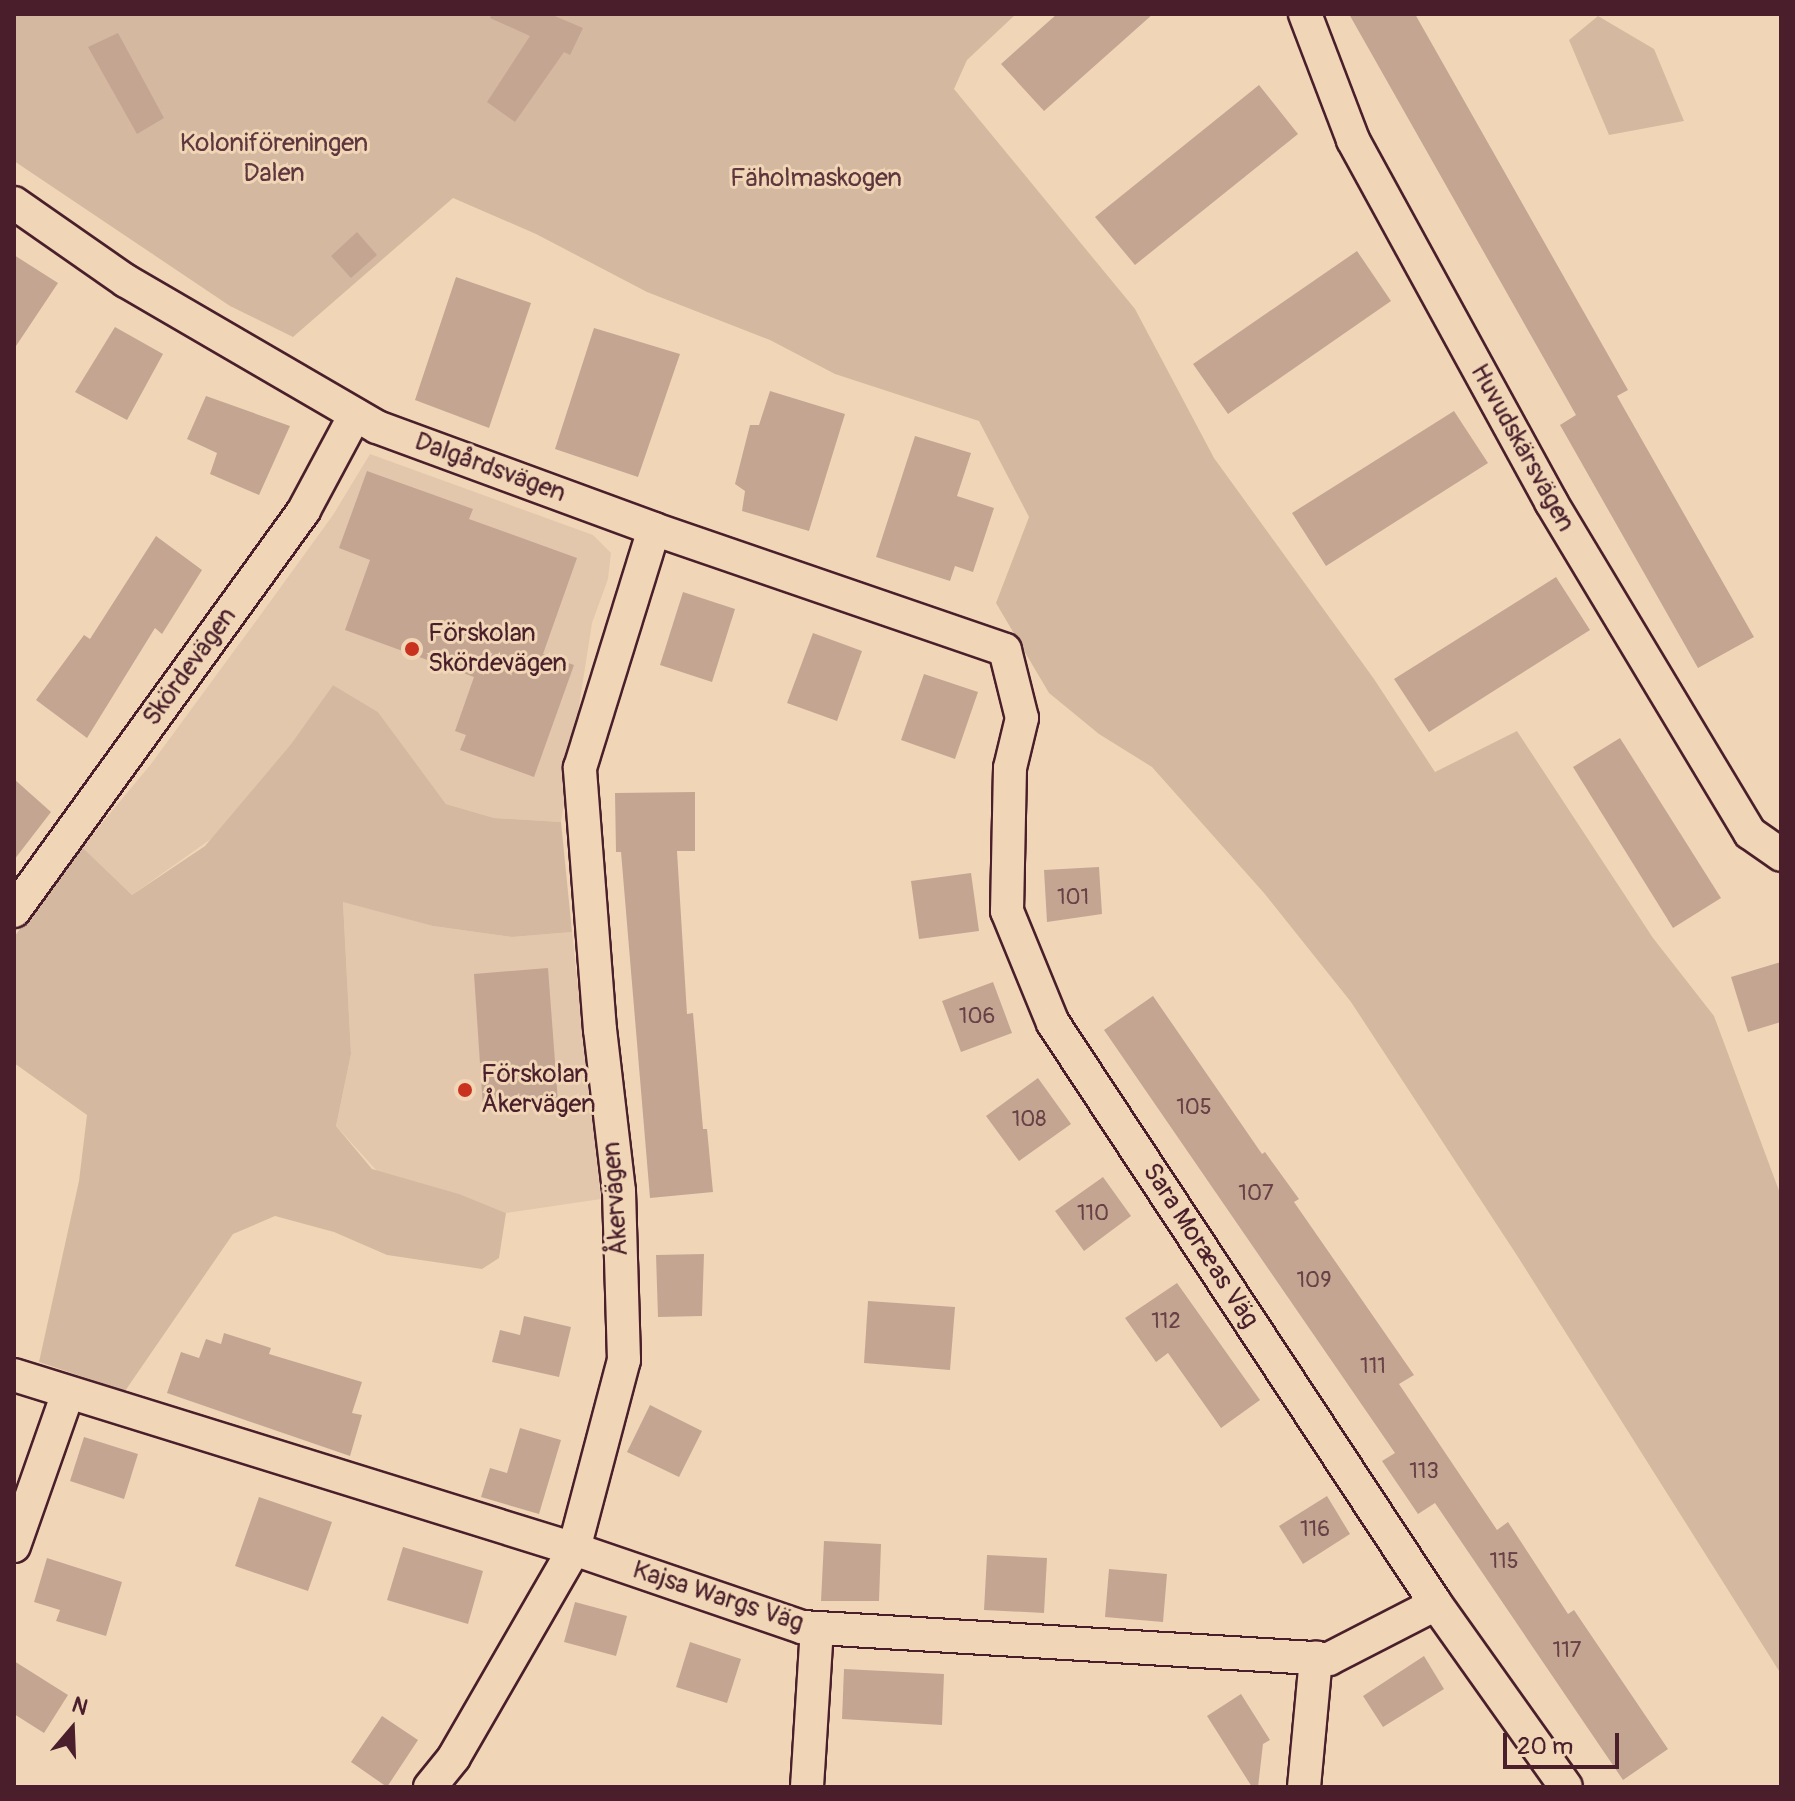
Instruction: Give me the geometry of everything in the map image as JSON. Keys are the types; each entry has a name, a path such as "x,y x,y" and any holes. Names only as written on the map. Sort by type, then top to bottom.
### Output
{"street":[{"name":"Huvudskärsvägen","path":"1305,14 1353,140 1551,502 1750,833 1781,855"},
{"name":"Dalgårdsvägen","path":"14,203 126,281 377,427 654,529 1005,650"},
{"name":"Skördevägen","path":"14,910 304,510 355,415"},
{"name":"Åkervägen","path":"430,1787 454,1757 574,1549 624,1360 619,1191 600,1030 580,768 654,529"},
{"name":"Sara Moræas Väg","path":"1005,650 1022,718 1010,768 1007,911 1053,1023 1436,1604 1566,1787"},
{"name":"Kajsa Wargs Väg","path":"14,1375 574,1549 802,1627 1329,1659 1436,1604"},
{"path":"14,1546 68,1393"},
{"path":"807,1787 817,1628"},
{"path":"1304,1787 1316,1658"}],"shaded area":[{"name":"Förskolan Skördevägen","path":"370,454 593,535 611,553 608,579 592,623 561,822 494,818 446,804 378,712 333,685 291,744 211,839 132,895 82,847 151,764 259,617 333,515"},
{"name":"Förskolan Åkervägen","path":"343,901 433,926 512,937 572,932 601,1199 506,1213 458,1194 377,1171 336,1126 351,1054"}],"green space":[{"name":"Fäholmaskogen","path":"14,14 1016,14 967,60 954,89 1135,309 1214,458 1374,679 1435,772 1517,731 1653,938 1714,1016 1781,1196 1781,1674 1518,1257 1351,1002 1264,893 1152,767 1099,734 1049,693 996,603 1029,517 979,421 835,374 770,340 647,292 536,234 453,198 293,337 230,306 14,161"},
{"path":"1598,16 1654,49 1684,121 1609,135 1569,40"},
{"path":"333,685 378,712 446,804 494,818 561,822 572,932 512,937 433,926 343,902 351,1054 336,1126 372,1169 459,1194 506,1213 499,1258 482,1269 387,1255 334,1232 275,1216 233,1234 125,1391 39,1362 79,1181 87,1115 14,1063 14,937 82,847 132,895 205,846 291,744"}],"building":[{"path":"492,14 550,14 583,28 570,55 564,52 515,122 487,102 530,36 490,18"},
{"path":"1057,14 1153,14 1044,111 1001,64"},
{"path":"1349,14 1415,14 1628,390 1617,396 1754,637 1698,668 1560,425 1576,415"},
{"path":"118,33 164,118 137,134 88,47"},
{"path":"1259,85 1298,134 1135,265 1095,217"},
{"path":"357,232 377,255 351,278 331,256"},
{"path":"1357,251 1391,301 1228,414 1193,364"},
{"path":"14,255 58,283 14,349"},
{"path":"456,277 531,303 489,428 415,400"},
{"path":"115,327 163,354 127,420 75,392"},
{"path":"594,328 680,354 638,477 555,449"},
{"path":"770,391 845,414 809,531 742,511 745,491 735,484 750,425 759,425"},
{"path":"206,396 290,426 259,495 210,474 217,453 187,439"},
{"path":"1454,411 1488,463 1326,566 1292,513"},
{"path":"915,436 971,453 957,496 994,508 973,572 955,566 950,581 876,557"},
{"path":"367,471 473,509 469,519 577,558 543,654 574,665 534,777 460,750 466,735 455,731 474,677 345,630 370,560 339,548"},
{"path":"156,536 202,570 162,634 155,628 87,738 36,700 84,635 90,639"},
{"path":"1556,577 1590,630 1429,732 1394,679"},
{"path":"683,592 735,609 712,682 660,665"},
{"path":"813,633 862,651 837,721 787,703"},
{"path":"924,674 978,692 955,759 901,740"},
{"path":"1620,738 1721,898 1673,928 1573,767"},
{"path":"14,779 51,812 14,860"},
{"path":"695,792 695,851 677,851 687,1014 693,1013 703,1129 707,1129 713,1192 650,1198 621,852 616,852 615,793"},
{"path":"1099,867 1102,914 1047,922 1044,870"},
{"path":"971,873 979,931 919,939 911,881"},
{"path":"1781,962 1781,1022 1748,1032 1731,977"},
{"path":"548,968 558,1102 483,1108 474,974"},
{"path":"993,982 1012,1033 961,1052 942,1001"},
{"path":"1153,996 1262,1154 1265,1152 1299,1199 1294,1202 1414,1375 1399,1384 1497,1530 1508,1522 1568,1614 1574,1610 1668,1749 1623,1780 1435,1503 1418,1514 1382,1461 1395,1453 1104,1030"},
{"path":"1038,1078 1071,1124 1019,1161 986,1116"},
{"path":"1103,1177 1131,1216 1084,1251 1055,1211"},
{"path":"704,1254 702,1316 658,1317 656,1255"},
{"path":"1177,1283 1260,1400 1221,1428 1168,1353 1156,1362 1125,1318"},
{"path":"868,1301 955,1307 950,1370 864,1363"},
{"path":"524,1316 571,1327 559,1377 492,1362 500,1330 520,1335"},
{"path":"224,1333 271,1348 269,1354 362,1382 352,1413 362,1415 350,1456 167,1393 181,1352 199,1358 206,1339 221,1344"},
{"path":"650,1405 702,1431 679,1477 627,1452"},
{"path":"520,1428 561,1440 539,1514 481,1497 490,1468 507,1473"},
{"path":"84,1437 138,1454 124,1499 70,1481"},
{"path":"1327,1496 1350,1534 1303,1564 1279,1526"},
{"path":"259,1497 332,1522 308,1591 235,1566"},
{"path":"824,1541 881,1544 879,1601 821,1601"},
{"path":"403,1547 483,1571 468,1624 387,1600"},
{"path":"987,1555 1047,1558 1044,1613 984,1610"},
{"path":"47,1558 122,1582 106,1636 56,1621 60,1610 34,1602"},
{"path":"1109,1569 1167,1574 1163,1622 1105,1617"},
{"path":"575,1602 627,1616 616,1656 564,1642"},
{"path":"690,1642 741,1659 727,1703 676,1687"},
{"path":"1424,1656 1444,1689 1383,1727 1363,1696"},
{"path":"14,1661 68,1695 44,1733 14,1714"},
{"path":"844,1669 944,1674 942,1725 842,1719"},
{"path":"1241,1694 1270,1740 1263,1744 1258,1787 1252,1787 1207,1716"},
{"path":"382,1716 418,1740 387,1787 351,1762"}],"place":[{"name":"Förskolan Skördevägen","path":"412,649"},
{"name":"Förskolan Åkervägen","path":"465,1090"}],"park label":[{"name":"Koloniföreningen Dalen","path":"274,159"}]}
